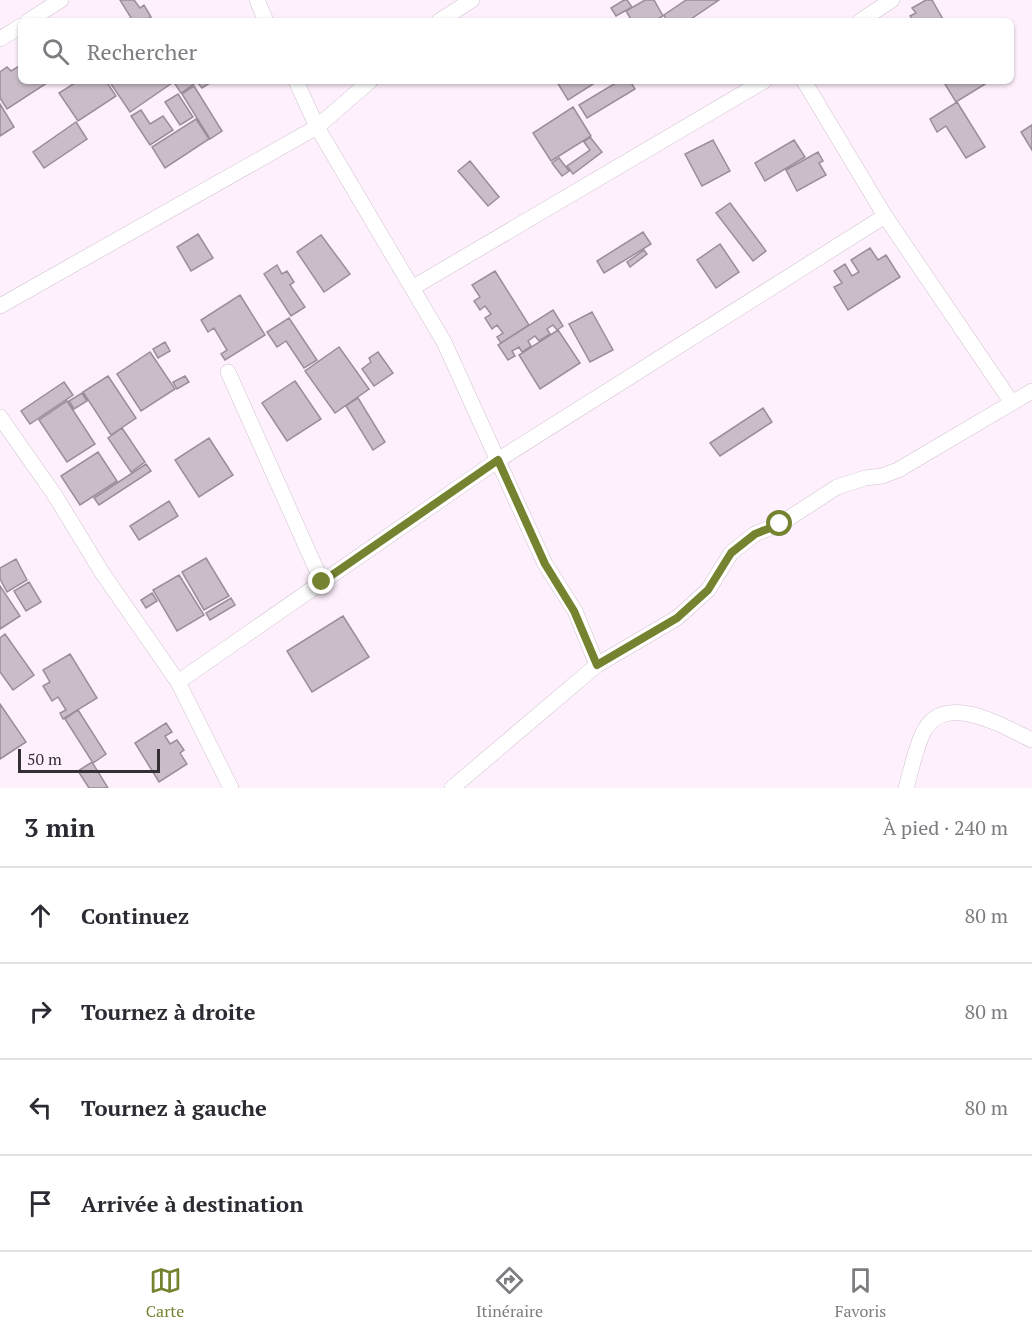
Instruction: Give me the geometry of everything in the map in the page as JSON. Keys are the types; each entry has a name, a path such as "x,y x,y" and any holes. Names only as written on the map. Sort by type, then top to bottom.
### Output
{"street":[{"path":"33,18 61,0"},
{"path":"257,0 265,18"},
{"path":"444,18 472,0"},
{"path":"865,18 892,0"},
{"path":"2,34 18,27"},
{"path":"297,84 317,127 444,342 545,564 574,611 597,665"},
{"path":"0,306 317,127 367,84"},
{"path":"412,288 759,84"},
{"path":"806,84 885,216 1012,403"},
{"path":"177,682 498,460 885,216"},
{"path":"228,372 322,582"},
{"path":"452,788 597,665 677,618 708,590 731,553 755,534 780,524 837,487 898,470 1032,390"},
{"path":"0,417 54,494 103,574 177,682 231,788"},
{"path":"906,788 922,734 932,720 941,714 957,712 981,716 1032,740"}],"building":[{"path":"120,0 134,0 140,8 144,5 151,17 131,18"},
{"path":"627,0 632,7 616,16 611,8"},
{"path":"645,0 654,0 663,16 630,18 626,11"},
{"path":"686,0 719,0 692,18 666,18 664,15"},
{"path":"926,0 932,0 942,18 912,18 910,16 916,13 912,8"},
{"path":"7,67 11,71 18,67 18,84 45,84 7,109 0,98 0,72"},
{"path":"73,84 108,84 116,96 78,121 59,93"},
{"path":"111,84 171,84 130,112"},
{"path":"175,84 194,84 181,93"},
{"path":"558,84 593,84 568,100"},
{"path":"614,84 632,84 635,89 587,118 579,105"},
{"path":"945,84 985,84 956,102"},
{"path":"194,86 222,131 210,139 182,94"},
{"path":"178,94 193,117 180,125 165,102"},
{"path":"957,102 985,147 966,158 946,126 937,132 930,119"},
{"path":"0,104 14,127 0,136"},
{"path":"573,107 591,136 551,161 533,133"},
{"path":"141,110 150,124 163,116 173,130 150,145 131,116"},
{"path":"196,119 209,139 165,168 152,147"},
{"path":"76,122 87,139 44,168 33,152"},
{"path":"1032,125 1032,150 1021,132"},
{"path":"590,137 602,152 573,174 567,166 590,150 584,142"},
{"path":"713,140 730,171 702,186 685,154"},
{"path":"794,140 805,157 765,181 755,163"},
{"path":"818,152 823,161 819,163 826,175 797,191 786,170"},
{"path":"559,158 569,171 562,176 552,163"},
{"path":"470,161 499,197 488,206 458,171"},
{"path":"730,203 766,251 753,261 716,213"},
{"path":"643,232 651,244 604,273 597,261"},
{"path":"198,234 213,258 191,271 177,247"},
{"path":"321,235 350,274 324,292 297,252"},
{"path":"720,244 739,272 716,288 697,260"},
{"path":"870,248 878,260 886,255 900,277 848,310 834,287 842,283 834,271 845,264 852,276 859,272 851,260"},
{"path":"644,250 647,254 630,267 627,262"},
{"path":"277,265 282,274 287,271 294,282 290,285 305,307 291,316 264,274"},
{"path":"495,271 529,325 501,343 497,337 503,333 497,325 492,329 485,318 491,314 485,306 480,310 474,301 480,297 472,285"},
{"path":"240,295 265,335 225,360 221,354 227,350 214,328 208,332 201,320"},
{"path":"553,310 563,326 557,330 553,325 547,329 550,334 539,341 535,336 528,341 531,346 522,352 519,347 512,351 515,356 508,360 498,345"},
{"path":"592,312 613,350 590,362 569,324"},
{"path":"289,318 317,360 304,368 286,341 277,347 267,332"},
{"path":"558,330 580,363 540,389 519,355"},
{"path":"165,342 170,351 158,358 153,349"},
{"path":"339,347 369,389 335,413 305,371"},
{"path":"150,352 175,389 141,411 117,374"},
{"path":"378,352 393,373 374,386 362,369 371,362 369,358"},
{"path":"108,376 136,418 111,435 83,392"},
{"path":"185,376 189,382 177,389 173,382"},
{"path":"295,381 321,419 287,441 262,403"},
{"path":"64,382 73,395 30,424 21,411"},
{"path":"82,393 87,401 74,409 69,401"},
{"path":"358,398 385,442 373,450 346,406"},
{"path":"67,401 95,444 67,462 39,420"},
{"path":"763,408 772,422 720,456 710,443"},
{"path":"122,428 145,462 131,472 108,438"},
{"path":"209,438 233,475 199,497 175,460"},
{"path":"98,452 117,481 80,505 61,476"},
{"path":"146,464 151,471 99,505 94,498"},
{"path":"169,501 178,516 139,540 130,526"},
{"path":"206,558 229,596 204,610 182,572"},
{"path":"16,559 27,580 7,592 0,579 0,568"},
{"path":"179,575 204,615 177,631 153,590"},
{"path":"29,582 41,602 26,611 14,591"},
{"path":"0,586 20,616 0,629"},
{"path":"152,593 157,601 146,608 141,600"},
{"path":"231,598 235,605 210,620 206,613"},
{"path":"343,616 369,657 312,692 287,651"},
{"path":"5,634 34,675 13,690 0,672 0,638"},
{"path":"70,654 97,698 63,719 60,713 66,710 58,697 52,701 43,686 50,682 43,670"},
{"path":"0,704 26,742 0,759"},
{"path":"78,710 106,754 93,763 65,719"},
{"path":"166,723 172,732 165,736 170,744 177,740 184,750 180,753 187,764 159,782 135,743"},
{"path":"92,762 108,788 89,788 78,771"}],"route":[{"path":"322,582 498,460 545,564 574,611 597,665 677,618 708,590 731,553 755,534 780,524"}]}
